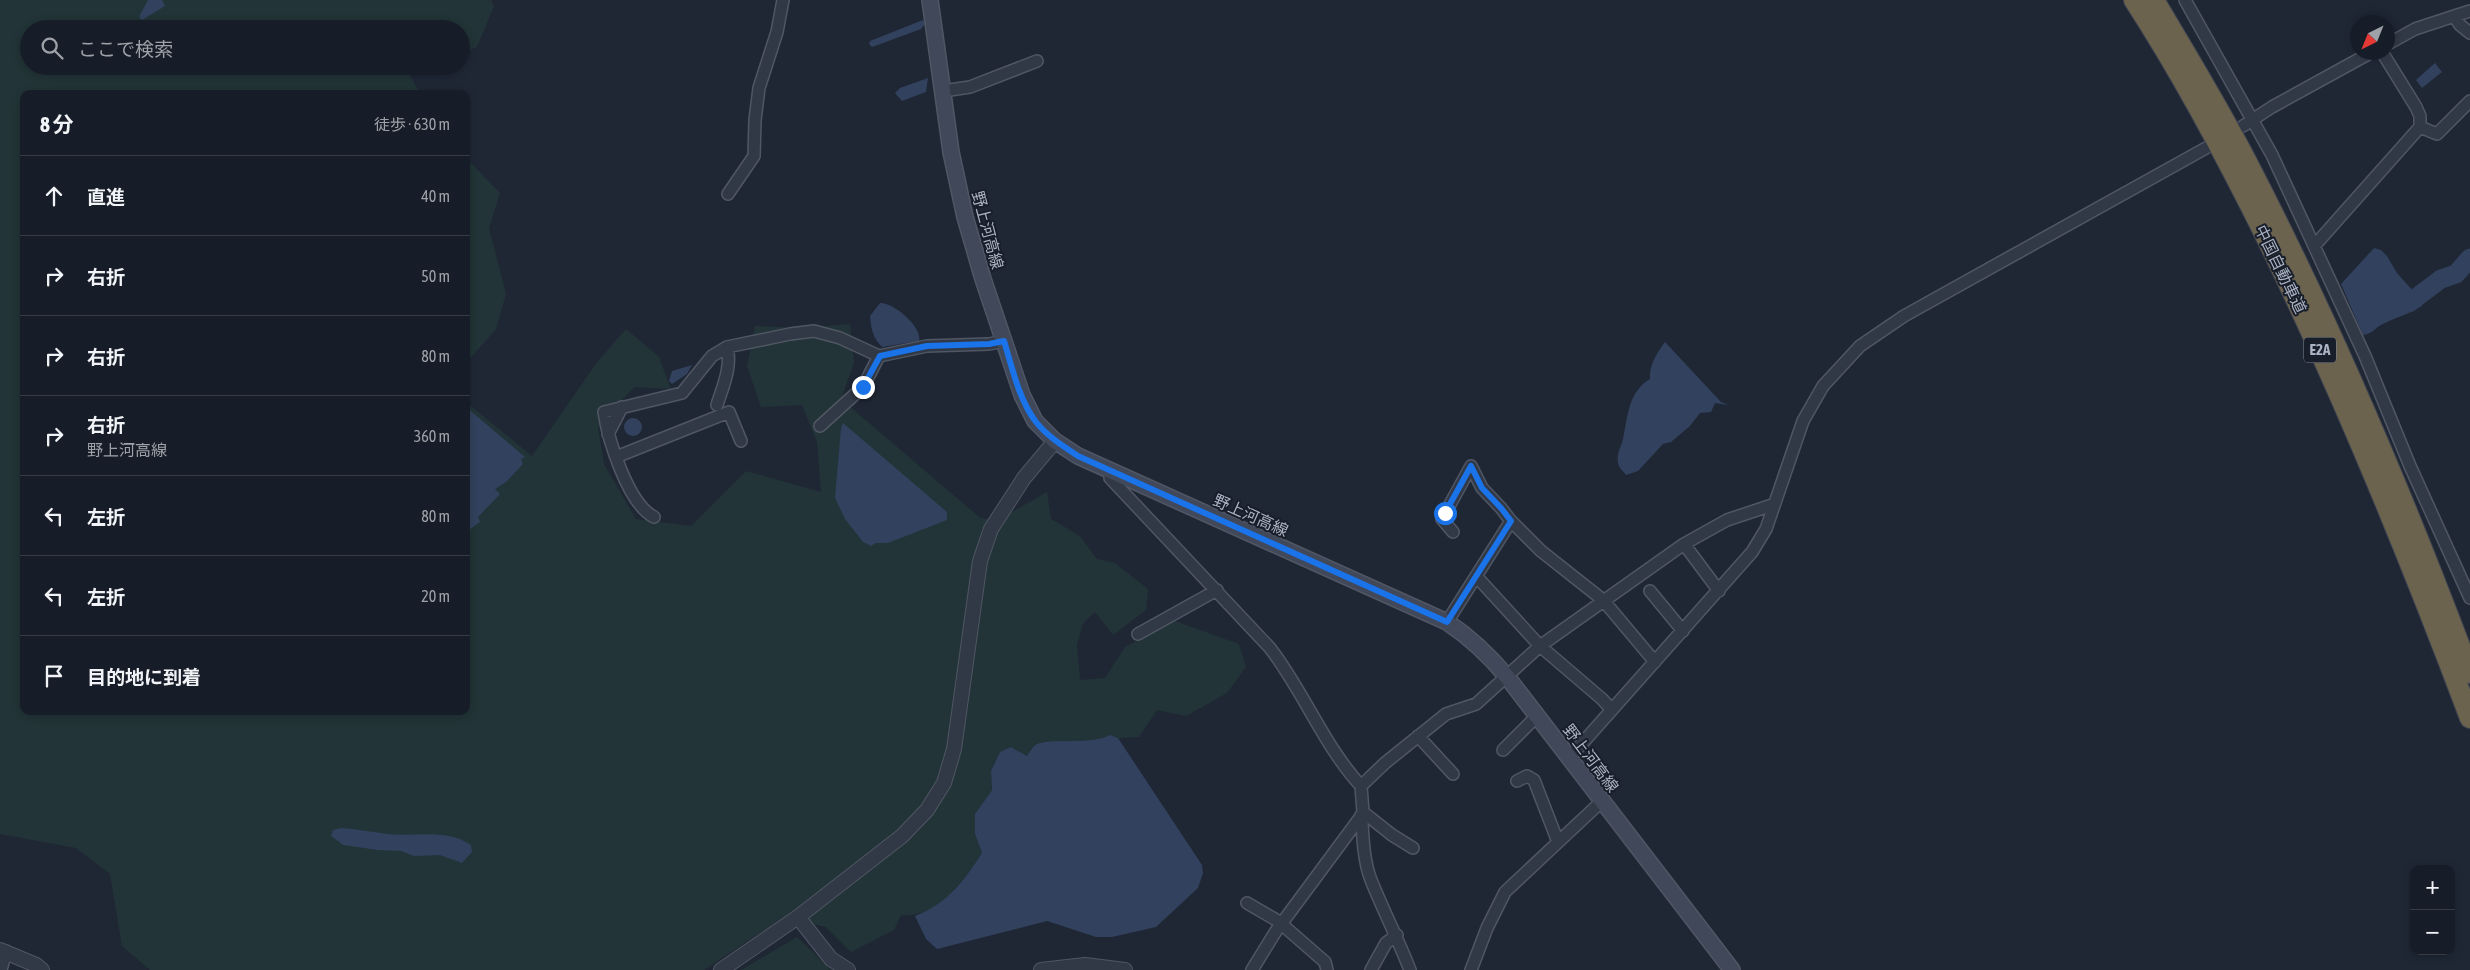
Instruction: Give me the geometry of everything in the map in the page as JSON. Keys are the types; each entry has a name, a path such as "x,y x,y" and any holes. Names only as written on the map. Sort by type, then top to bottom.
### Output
{"highway":[{"name":"中国自動車道","path":"2134,0 2189,91 2235,174 2296,299 2379,485 2470,718"},
{"name":"中国自動車道","path":"2154,0 2248,164 2313,296 2387,460 2470,673"}],"main road":[{"name":"野上河高線","path":"930,0 951,152 965,217 1022,395 1035,421 1055,441 1078,456 1447,622 1488,654 1570,757 1732,970"}],"street":[{"path":"728,194 754,156 755,120 759,88 777,32 783,0"},
{"path":"2185,0 2248,123 2272,154 2365,356 2410,466 2470,598"},
{"path":"2395,40 2415,29 2470,10"},
{"path":"2454,16 2460,25 2470,33"},
{"path":"2248,123 2272,107 2357,60"},
{"path":"2315,245 2420,126 2420,116 2416,107 2387,60"},
{"path":"942,91 970,87 1037,61"},
{"path":"2420,126 2437,134 2470,101"},
{"path":"1570,757 1720,591 1752,552 1766,529 1772,505 1809,410 1823,386 1860,346 1904,316 2206,148"},
{"path":"654,517 641,507 616,457 608,434 604,412 682,392 712,356 726,347 814,331 840,338 880,356 927,346 989,344 1004,341"},
{"path":"717,405 728,372 729,357 726,347"},
{"path":"820,426 863,387 880,356"},
{"path":"616,457 730,412 741,441"},
{"path":"721,970 798,917 902,836 927,810 944,783 954,749 980,561 991,529 1024,478 1055,441"},
{"path":"1453,532 1442,519 1471,466 1482,488 1511,521 1541,551 1604,600 1655,662"},
{"path":"1111,470 1110,478 1218,590 1285,668 1346,770 1361,786 1363,843 1370,878 1397,935 1410,970"},
{"path":"1361,786 1385,763 1446,714 1476,704 1508,678 1515,668 1540,646 1684,544 1727,520 1772,505"},
{"path":"1447,622 1511,521"},
{"path":"1684,544 1720,591"},
{"path":"1476,576 1540,646 1602,699 1612,710"},
{"path":"1138,634 1218,590"},
{"path":"1650,591 1683,631"},
{"path":"1503,750 1537,716"},
{"path":"1418,736 1453,774"},
{"path":"1517,781 1527,776 1534,780 1558,842"},
{"path":"1471,970 1487,928 1505,892 1602,801"},
{"path":"1361,816 1413,848"},
{"path":"1252,970 1282,924 1361,816"},
{"path":"1247,903 1282,924 1324,962 1327,970"},
{"path":"798,917 831,959 848,970"},
{"path":"1371,970 1386,943 1397,935"},
{"path":"1,970 3,950 42,970"},
{"path":"1042,970 1073,968 1125,970"}],"shaded area":[{"path":"0,0 491,0 494,6 477,47 470,50 470,20 20,20 20,75 410,75 418,90 20,90 20,715 470,715 470,405 532,456 595,365 626,329 659,357 671,389 634,387 598,427 604,464 636,519 691,526 746,471 821,492 817,442 802,405 761,407 747,366 755,326 805,328 850,324 854,363 841,399 979,517 996,521 1047,492 1051,519 1080,536 1097,559 1115,563 1148,589 1146,610 1113,635 1095,612 1083,623 1077,645 1080,680 1105,678 1125,647 1175,621 1239,644 1246,667 1227,693 1186,716 1157,710 1139,737 1118,738 1110,735 1091,740 1040,743 1031,749 1027,756 1011,747 1000,752 991,771 992,790 975,814 975,834 982,853 958,886 949,896 927,911 901,915 894,930 851,952 826,927 784,917 704,970 150,970 122,946 110,874 76,848 0,834"},
{"path":"470,162 500,193 489,228 506,294 496,329 470,358"},
{"path":"797,937 831,970 741,970"}],"water":[{"path":"148,0 162,0 165,6 142,20 139,17"},
{"path":"923,20 925,24 921,29 872,47 869,44 870,41"},
{"path":"2435,63 2442,72 2422,88 2416,80"},
{"path":"928,78 926,92 902,101 895,93 900,88"},
{"path":"2374,248 2381,250 2387,256 2397,273 2422,301 2422,306 2381,325 2369,334 2363,335 2341,284"},
{"path":"880,303 892,307 906,316 916,329 919,341 882,347 873,333 870,316"},
{"path":"1665,342 1721,402 1728,405 1715,403 1711,412 1700,413 1690,426 1671,442 1663,444 1638,471 1626,475 1620,467 1618,458 1630,405 1637,391 1650,379 1652,364"},
{"path":"692,365 687,374 672,384 669,381 672,371"},
{"path":"470,410 525,457 521,459 523,464 506,482 495,489 500,494 478,517 480,522 470,529"},
{"path":"633,418 639,421 642,427 639,433 633,436 627,433 624,427 627,421"},
{"path":"843,423 947,512 947,520 888,543 876,543 871,546 863,542 845,519 835,498"},
{"path":"1110,735 1118,738 1202,865 1203,873 1198,888 1156,927 1112,937 1096,937 1047,921 937,949 926,939 915,916 927,911 946,898 961,882 982,853 975,834 975,814 992,790 991,771 1000,752 1011,747 1027,756 1034,746 1040,743 1091,740"},
{"path":"341,828 398,835 431,834 452,837 471,845 472,852 462,863 440,855 414,856 401,851 343,845 331,836 333,830"}],"waterway":[{"path":"2409,303 2441,279 2456,274 2470,258"}],"route":[{"path":"863,387 880,356 927,346 989,344 1004,341 1022,395 1035,421 1055,441 1078,456 1447,622 1511,521 1482,488 1471,466 1445,513"}]}
